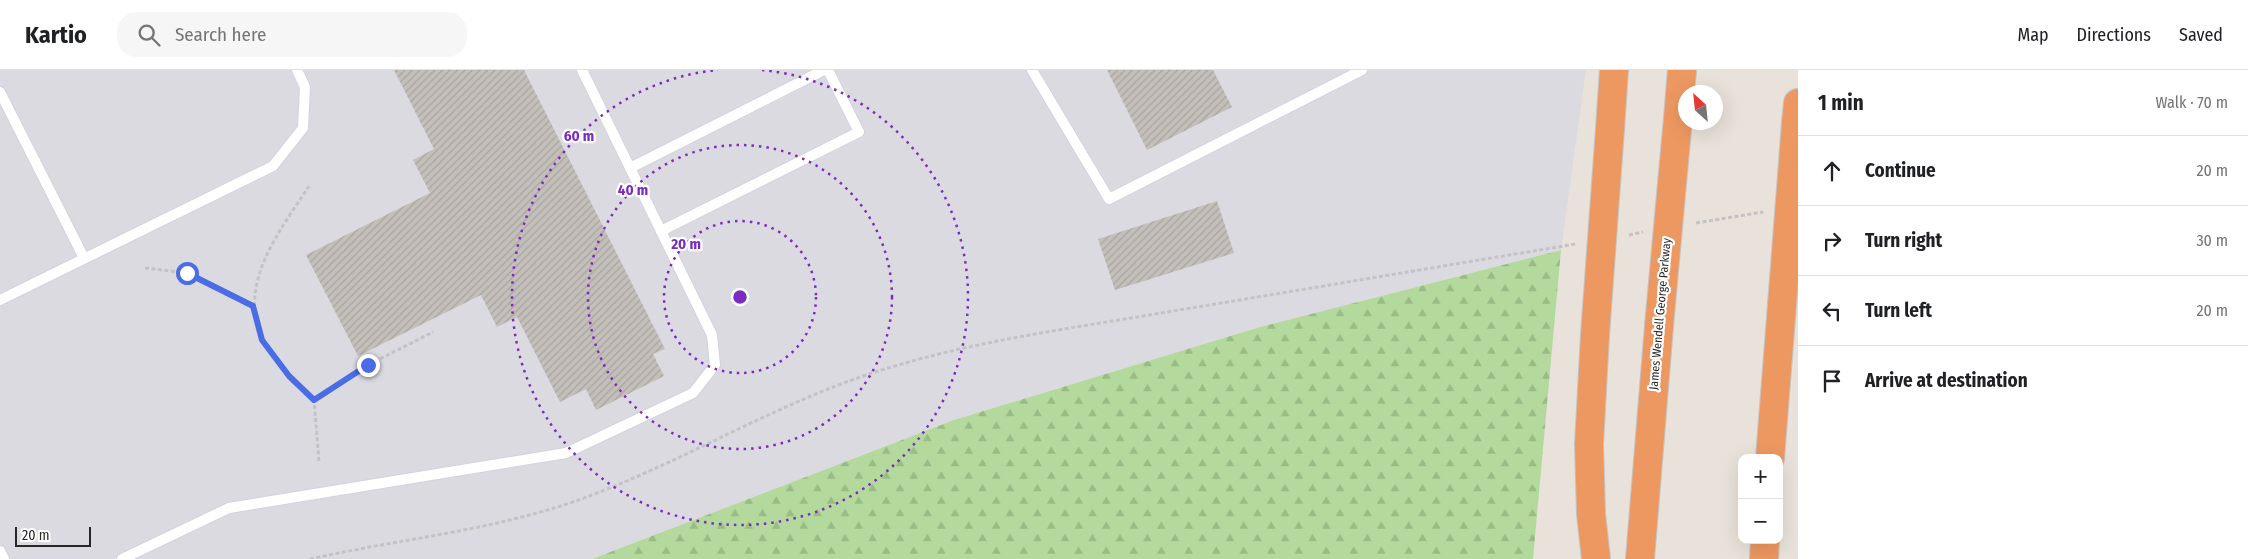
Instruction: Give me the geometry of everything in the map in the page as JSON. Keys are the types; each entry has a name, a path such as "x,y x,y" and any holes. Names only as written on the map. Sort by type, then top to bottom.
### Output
{"highway":[{"path":"1596,559 1591,514 1589,444 1614,70"},
{"name":"James Wendell George Parkway","path":"1640,559 1682,70"},
{"path":"1770,454 1774,409 1790,306 1797,113"},
{"path":"1764,559 1765,544"}],"lane":[{"path":"0,300 273,166 303,128 305,87 297,70"},
{"path":"122,559 230,508 566,453 693,393 715,365 712,335 582,70"},
{"path":"630,168 824,70"},
{"path":"661,231 859,132 828,70"},
{"path":"1032,70 1109,199 1362,70"},
{"path":"0,92 84,258"},
{"path":"0,551 4,559"}],"path":[{"path":"309,186 279,233 257,275 253,306 262,340 289,376 314,400 319,462"},
{"path":"1690,224 1769,211"},
{"path":"1622,236 1651,231"},
{"path":"310,559 349,550 471,530 533,515 582,499 648,472 835,385 896,365 1006,339 1583,242"},
{"path":"145,268 187,273 253,306"},
{"path":"314,400 368,365 433,332"}],"shaded area":[{"path":"0,70 1586,70 1561,250 1260,327 954,420 592,559 0,559"}],"green space":[{"path":"1561,250 1533,559 592,559 954,420 1260,327"}],"building":[{"path":"394,70 524,70 665,349 653,354 664,376 596,410 586,389 560,402 517,317 497,327 481,295 358,356 306,255 430,193 413,160 434,149"},
{"path":"1107,70 1213,70 1232,107 1147,150"},
{"path":"1217,201 1234,253 1115,290 1098,239"}],"route":[{"path":"187,273 253,306 262,340 289,376 314,400 368,365"}]}
